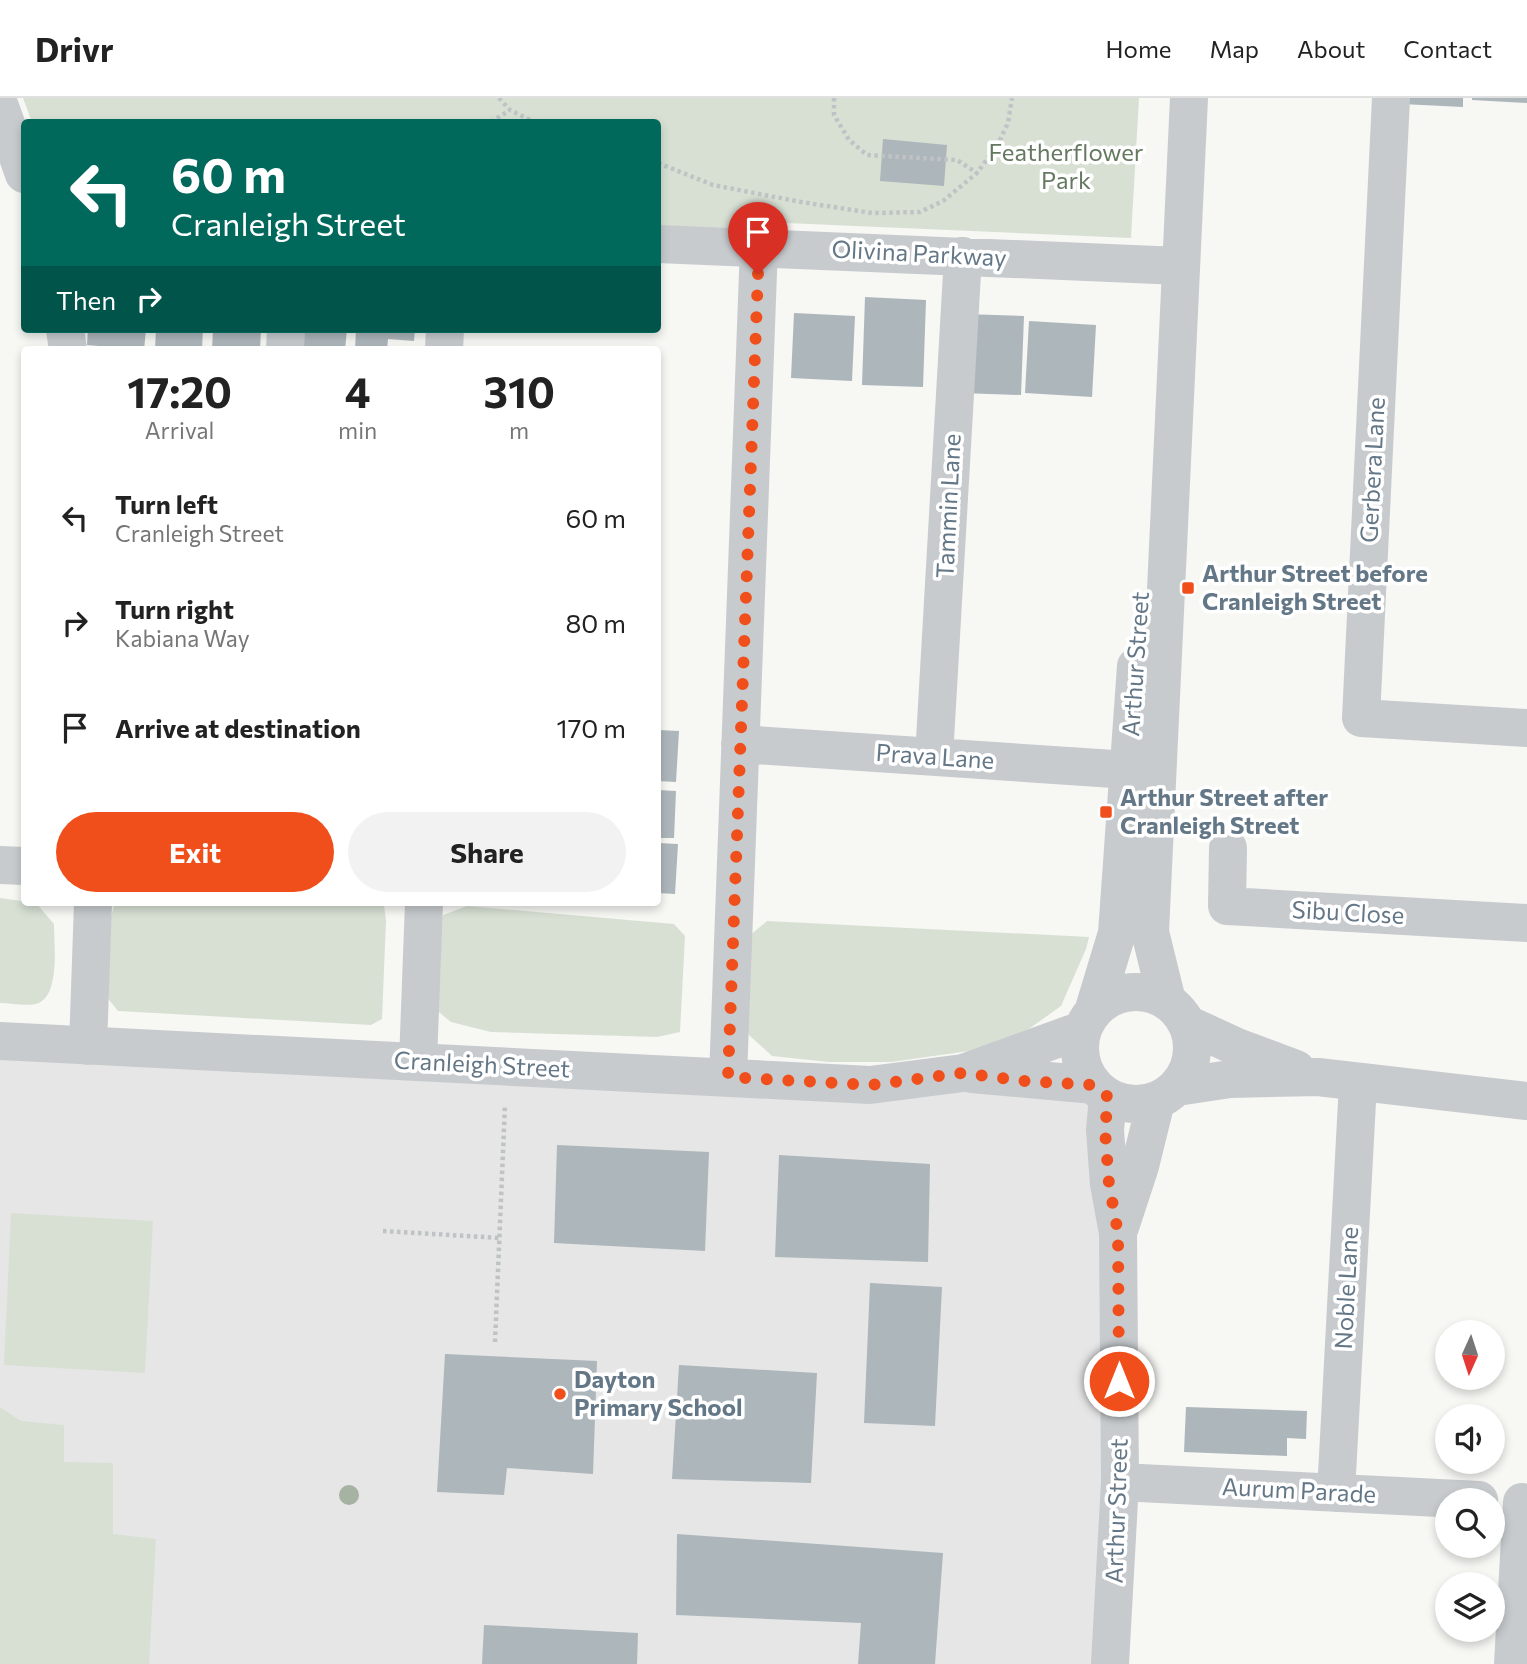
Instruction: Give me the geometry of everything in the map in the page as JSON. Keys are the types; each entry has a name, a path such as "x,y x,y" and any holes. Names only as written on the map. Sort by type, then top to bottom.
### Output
{"street":[{"name":"Arthur Street","path":"1177,1012 1150,932 1189,98"},
{"name":"Gerbera Lane","path":"1391,98 1361,718 1527,728"},
{"path":"0,107 21,166"},
{"name":"Olivina Parkway","path":"661,244 759,246 1180,266"},
{"path":"728,1077 759,246"},
{"name":"Tammin Lane","path":"934,757 963,256"},
{"name":"Arthur Street","path":"1088,1020 1117,933 1153,421 1177,317"},
{"name":"Prava Lane","path":"740,744 1129,770"},
{"name":"Sibu Close","path":"1228,848 1227,906 1527,923"},
{"path":"0,865 21,866"},
{"path":"88,1046 93,906"},
{"path":"418,1062 424,906"},
{"path":"1318,1077 1237,1047 1149,993 1130,992 1110,998 1088,1020 1079,1053 1086,1076 1101,1091 1132,1104 1230,1079 1318,1077 1527,1101"},
{"path":"1167,1094 1184,1078 1192,1057 1177,1012"},
{"name":"Cranleigh Street","path":"963,1073 1088,1020"},
{"name":"Cranleigh Street","path":"0,1041 870,1085 963,1073 1101,1091"},
{"name":"Noble Lane","path":"1336,1493 1358,1083"},
{"name":"Arthur Street","path":"1101,1091 1109,1184 1118,1233 1120,1482 1110,1664"},
{"name":"Arthur Street","path":"1118,1233 1167,1094"},
{"name":"Aurum Parade","path":"1120,1482 1435,1498"},
{"path":"1513,1664 1514,1501"}],"path":[{"path":"499,98 510,110 528,119"},
{"path":"834,98 834,115 849,140 867,155 957,160 976,173"},
{"path":"661,164 713,185 872,213 920,212 943,201 976,173 998,144 1008,123 1012,98"},
{"path":"496,119 510,110"},
{"path":"495,1342 505,1105"},
{"path":"383,1231 500,1238"}],"shaded area":[{"name":"Dayton Primary School","path":"0,1041 1108,1097 1110,1664 0,1664"}],"green space":[{"name":"Featherflower Park","path":"23,98 1139,98 1131,238 763,222 762,226 739,232 661,228 661,119 31,119"},
{"path":"0,898 21,901 21,906 39,906 54,924 55,955 53,979 46,998 35,1004 0,1003"},
{"path":"114,906 384,906 386,920 382,1019 371,1025 118,1011 105,995 107,931"},
{"path":"467,906 674,924 685,936 680,1032 657,1037 491,1032 451,1022 434,1008 435,942 443,915"},
{"path":"767,921 1089,937 1061,1006 1019,1036 969,1051 891,1062 829,1062 772,1056 749,1035 744,1016 748,937"},
{"path":"11,1213 153,1221 145,1373 4,1365"},
{"path":"0,1407 21,1421 64,1425 64,1462 113,1463 113,1534 156,1539 149,1664 0,1664"}],"building":[{"path":"1402,98 1463,98 1463,107 1402,104"},
{"path":"1527,98 1527,103 1472,100"},
{"path":"883,139 947,145 944,186 880,181"},
{"path":"865,297 926,300 923,387 862,385"},
{"path":"794,313 855,316 852,381 791,378"},
{"path":"964,314 1024,316 1021,395 961,393"},
{"path":"1029,321 1096,325 1092,397 1025,393"},
{"path":"88,333 146,333 144,346 87,345"},
{"path":"156,333 203,333 202,346 155,346"},
{"path":"213,333 261,333 260,346 212,346"},
{"path":"297,333 347,333 345,346 296,346"},
{"path":"356,333 415,333 414,341 388,339 387,346 355,346"},
{"path":"661,730 679,731 676,782 661,781"},
{"path":"661,790 676,791 674,838 661,838"},
{"path":"661,843 678,844 675,894 661,893"},
{"path":"557,1145 709,1152 705,1251 554,1243"},
{"path":"779,1155 930,1164 928,1262 775,1257"},
{"path":"870,1283 942,1287 935,1426 864,1423"},
{"path":"445,1354 597,1361 593,1474 507,1468 504,1495 437,1492"},
{"path":"679,1365 817,1373 811,1483 672,1479"},
{"path":"1186,1407 1307,1411 1306,1439 1287,1438 1287,1456 1184,1452"},
{"path":"677,1534 943,1553 935,1664 858,1664 861,1623 676,1615"},
{"path":"484,1625 638,1633 637,1664 482,1664"}],"place":[{"name":"Arthur Street before Cranleigh Street","path":"1188,588"},
{"name":"Arthur Street after Cranleigh Street","path":"1106,812"},
{"name":"Dayton Primary School","path":"560,1394"}],"route":[{"path":"758,274 728,1077 870,1085 963,1073 1025,1081 1094,1085 1108,1097 1105,1130 1109,1184 1118,1233 1119,1381"}]}
